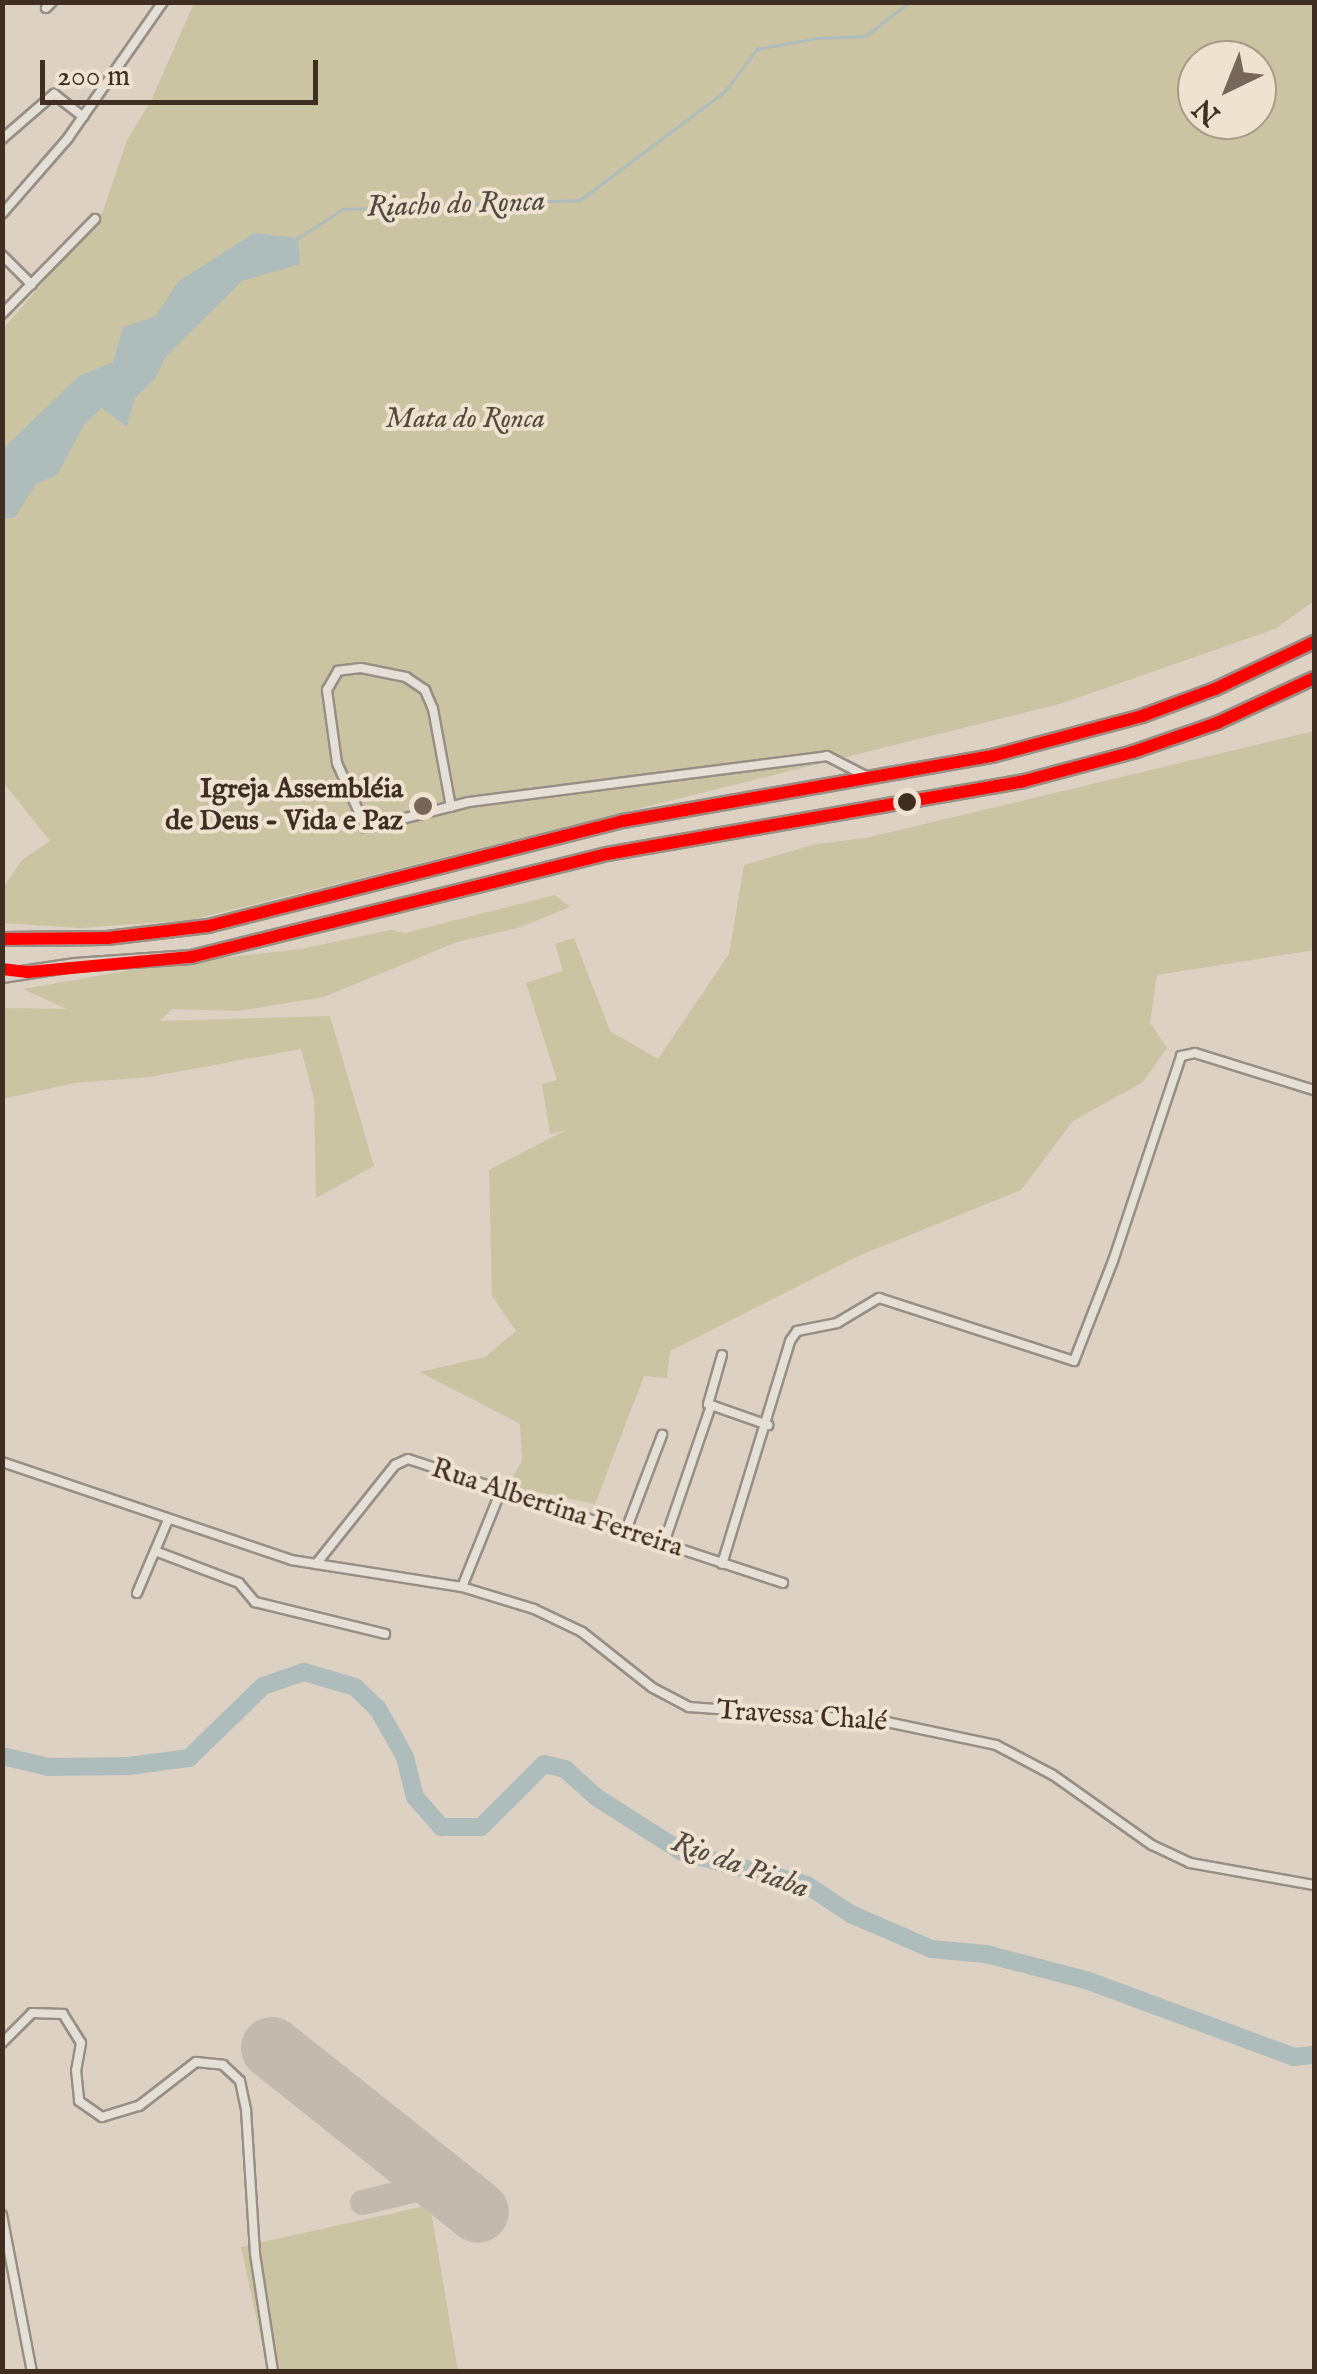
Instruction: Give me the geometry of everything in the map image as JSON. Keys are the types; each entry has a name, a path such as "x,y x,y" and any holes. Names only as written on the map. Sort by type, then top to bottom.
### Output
{"highway":[{"path":"2,939 107,938 208,926 622,821 992,756 1113,726 1215,689 1314,642"},
{"path":"2,976 191,958 606,854 1038,777 1133,752 1217,723 1314,678"},
{"path":"2,969 28,972"}],"street":[{"path":"2,214 83,117 164,2"},
{"path":"2,139 54,94 83,117"},
{"path":"2,120 13,130"},
{"path":"2,314 96,219"},
{"path":"2,255 32,285"},
{"path":"451,807 433,709 425,690 406,677 361,668 338,671 327,690 337,763 366,828 451,807 826,756 868,777"},
{"path":"722,1564 768,1425 786,1354 797,1332 837,1322 878,1298 1070,1362 1080,1355 1181,1056 1195,1053 1314,1090"},
{"path":"664,1543 710,1405 722,1355"},
{"path":"710,1405 768,1425"},
{"path":"626,1530 662,1435"},
{"name":"Rua Albertina Ferreira","path":"316,1564 404,1459 783,1583"},
{"name":"Travessa Chalé","path":"2,1462 250,1548 316,1564 462,1588 558,1619 654,1688 688,1707 882,1721 996,1745 1053,1776 1152,1845 1190,1863 1314,1885"},
{"path":"462,1588 500,1492"},
{"path":"137,1593 168,1520"},
{"path":"155,1551 239,1583 255,1602 385,1634"},
{"path":"2,2042 32,2013 63,2014 81,2043 76,2070 79,2101 102,2117 139,2106 196,2062 223,2064 240,2081 246,2110 254,2254 273,2372"},
{"path":"2,2215 32,2372"}],"green space":[{"name":"Mata do Ronca","path":"194,3 1314,3 1314,601 1275,629 1063,703 191,920 80,928 3,923 3,888 22,860 50,841 3,782 3,329 102,214 127,140 151,101"},
{"path":"1314,731 1314,950 1157,975 1150,1023 1167,1048 1143,1082 1073,1121 1021,1190 858,1256 670,1351 667,1378 644,1376 595,1504 507,1486 522,1461 520,1424 420,1372 485,1357 516,1331 492,1296 489,1170 566,1130 550,1134 542,1084 557,1080 526,983 563,971 555,944 574,938 610,1031 658,1059 729,954 744,865 816,844 866,838"},
{"path":"555,895 570,907 518,928 457,942 324,997 238,1011 172,1009 160,1021 330,1016 374,1166 316,1198 314,1098 301,1049 149,1077 74,1083 3,1099 3,1008 67,1009 23,989 166,964 301,949 391,930 405,933"},
{"path":"430,2205 458,2371 268,2371 241,2247"}],"shaded area":[{"path":"254,233 298,238 300,264 242,281 166,356 156,378 135,398 127,427 102,408 84,425 57,475 36,484 14,518 3,518 3,449 79,376 113,362 123,327 156,316 178,282"}],"waterway":[{"name":"Riacho do Ronca","path":"295,240 343,209 580,200 725,91 757,49 817,38 865,36 910,2"},
{"name":"Rio da Piaba","path":"2,1756 49,1767 129,1766 189,1758 263,1686 304,1672 355,1687 378,1709 405,1757 415,1797 441,1827 481,1827 544,1764 565,1769 596,1797 682,1852 807,1885 851,1914 931,1949 986,1954 1086,1980 1294,2057 1314,2055"}],"taxiway":[{"path":"362,2202 428,2186 435,2178"}],"runway":[{"path":"272,2048 478,2212"}],"transit line":[{"path":"2,939 107,938 208,926 623,821 992,756 1142,716 1215,689 1314,642"},
{"path":"2,969 28,972 191,957 607,854 1024,781 1133,752 1217,723 1314,678"}],"place":[{"name":"Igreja Assembléia de Deus - Vida e Paz","path":"423,806"}]}
